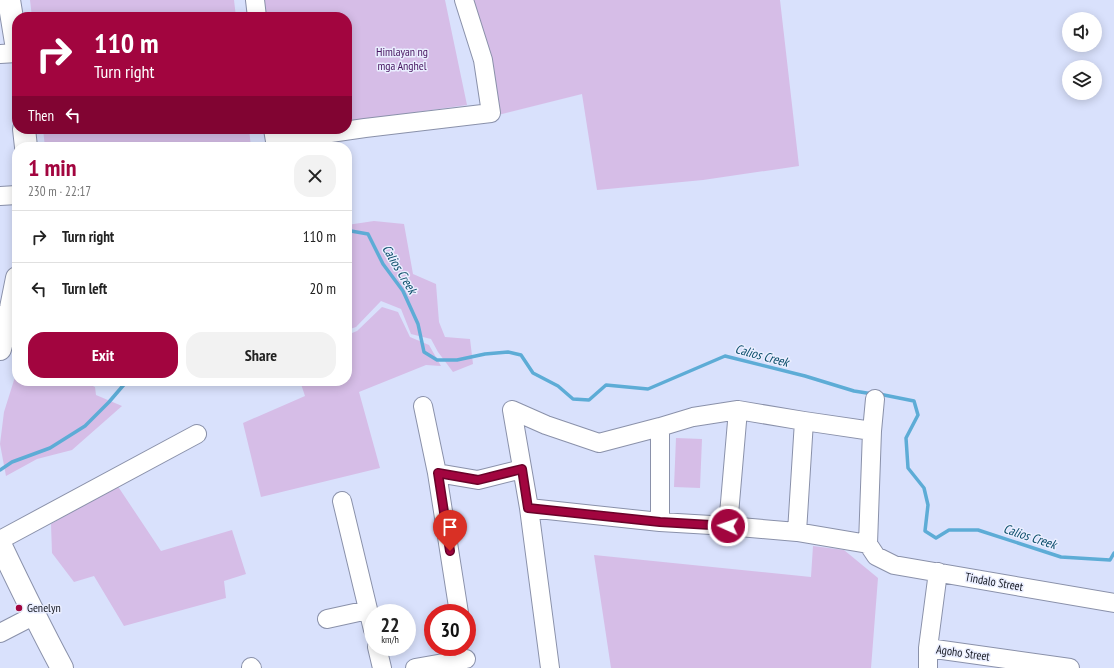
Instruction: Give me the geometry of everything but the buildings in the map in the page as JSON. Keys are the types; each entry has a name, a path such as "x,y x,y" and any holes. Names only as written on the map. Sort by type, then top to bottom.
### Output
{"main road":[{"path":"9,0 12,18"},
{"path":"0,349 6,308 12,292"},
{"path":"0,544 40,628 62,668"}],"street":[{"path":"255,0 256,12"},
{"path":"352,129 491,113 483,60 464,0"},
{"path":"0,54 12,53"},
{"path":"275,139 314,134"},
{"path":"0,196 12,195"},
{"path":"872,550 872,431 874,399"},
{"path":"423,406 438,473 458,604"},
{"path":"550,668 528,508 512,410 546,425 599,443 693,417 738,410 872,431"},
{"path":"728,526 738,410"},
{"path":"797,532 804,421"},
{"path":"660,427 660,522"},
{"path":"0,540 197,434"},
{"path":"438,473 478,480 522,469"},
{"path":"342,501 367,604"},
{"name":"Tindalo Street","path":"528,508 660,522 797,532 872,550 894,565 1114,603"},
{"path":"928,668 928,648 938,572"},
{"path":"327,619 364,611"},
{"path":"0,633 35,615"},
{"name":"Agoho Street","path":"928,648 1070,668"},
{"path":"379,656 382,668"},
{"path":"415,668 466,658"}],"green space":[{"path":"30,0 234,0 235,12 31,12"},
{"name":"Himlayan ng mga Anghel","path":"251,0 445,0 467,105 352,121 352,12 252,12"},
{"path":"473,0 780,0 799,166 703,180 597,190 582,94 498,115 488,45"},
{"path":"44,134 250,134 250,142 44,142"},
{"path":"374,221 404,224 413,274 436,284 439,322 445,337 470,339 473,364 453,372 438,352 431,339 411,334 401,309 381,301 356,327 352,328 352,224"},
{"path":"382,307 398,312 410,337 429,345 441,366 426,365 359,392 380,468 261,497 243,423 305,396 302,386 352,386 352,333 357,331"},
{"path":"12,386 93,386 95,387 96,395 122,406 72,450 37,459 6,476 0,444 4,412"},
{"path":"676,438 702,439 700,488 674,487"},
{"path":"117,485 161,551 232,530 246,574 224,581 226,598 124,626 94,576 74,582 52,553 51,524"},
{"path":"813,546 844,550 878,578 871,668 611,668 594,555 811,577"}],"waterway":[{"name":"Calios Creek","path":"352,231 368,234 383,264 403,291 418,324 424,352 437,360 457,360 485,354 508,352 521,355 533,373 558,386 573,399 589,400 606,385 648,389 725,356 805,376 854,391 873,394"},
{"name":"Calios Creek","path":"0,470 12,462 50,448 85,426 123,386"},
{"name":"Calios Creek","path":"879,394 914,401 918,415 906,438 908,468 924,488 928,505 925,531 936,538 949,530 978,530 1061,557 1110,560 1114,553"}],"place":[{"name":"Genelyn","path":"19,608"}],"route":[{"path":"450,551 438,473 478,480 522,469 528,508 660,522 728,526"}]}
